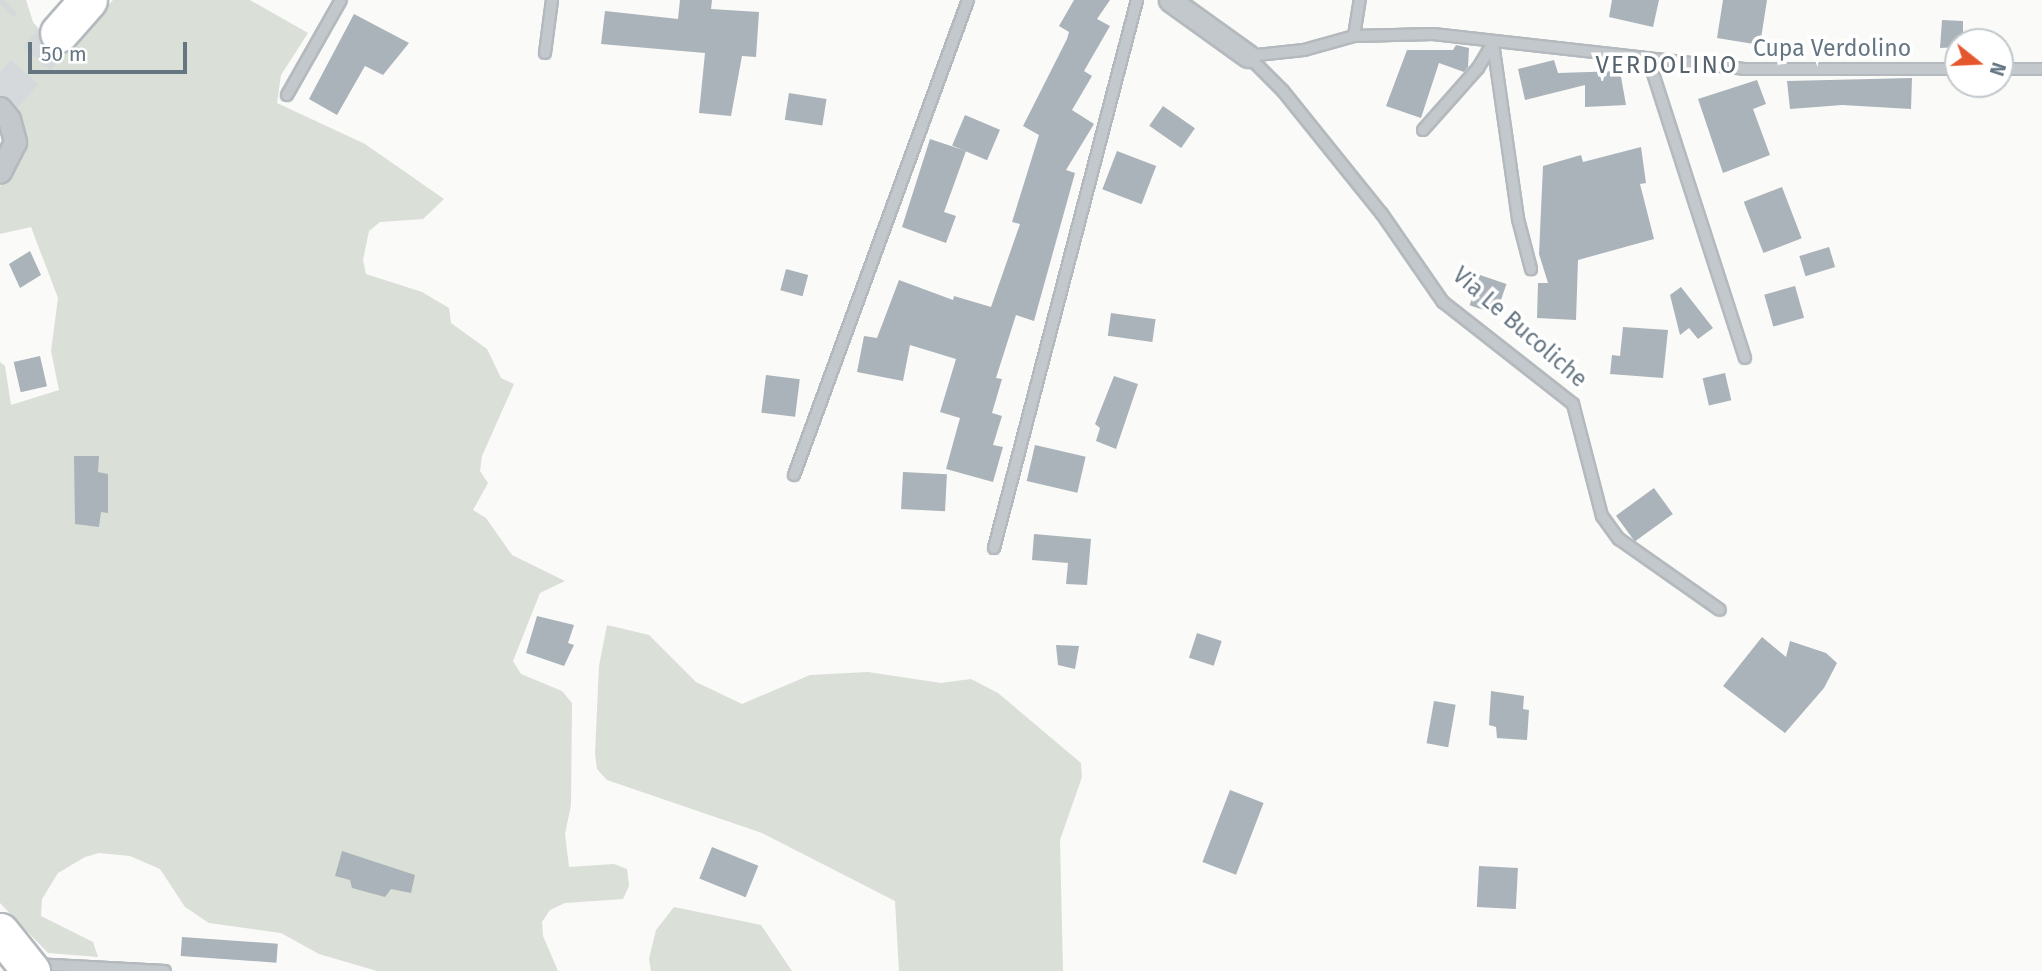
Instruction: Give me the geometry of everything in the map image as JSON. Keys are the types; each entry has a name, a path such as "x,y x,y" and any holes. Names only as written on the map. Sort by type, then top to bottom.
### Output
{"highway":[{"path":"59,33 88,0"}],"street":[{"name":"Via Le Bucoliche","path":"1170,0 1248,56"},
{"path":"0,108 9,119 15,142 0,172"}],"lane":[{"path":"287,95 341,0"},
{"path":"545,53 552,0"},
{"path":"794,475 968,0"},
{"path":"993,548 1137,0"},
{"path":"1354,36 1360,0"},
{"name":"Cupa Verdolino","path":"1248,56 1304,50 1354,36 1433,34 1649,61 1744,69 1944,69"},
{"path":"1423,130 1478,68 1493,43"},
{"path":"1493,43 1518,219 1531,269"},
{"name":"Via Le Bucoliche","path":"1248,56 1283,91 1382,214 1443,302 1573,404 1602,516 1619,539 1720,610"},
{"path":"1649,61 1745,358"},
{"path":"2014,69 2042,69"},
{"path":"15,956 165,971"}],"shaded area":[{"path":"0,0 26,0 33,22 43,34 66,43 79,38 113,0 250,0 308,33 281,75 277,103 365,144 444,199 423,219 380,222 369,231 363,260 366,274 422,292 449,308 451,323 487,349 501,378 514,384 482,456 480,471 488,483 473,510 486,518 512,555 565,581 540,593 513,661 521,674 562,691 572,703 571,805 565,834 569,867 614,864 627,869 629,886 623,899 565,903 550,910 542,922 543,936 558,971 377,971 319,954 281,933 209,923 185,907 160,869 130,856 99,853 85,857 58,873 42,899 41,916 93,942 98,957 48,953 0,903 0,362 5,366 11,405 59,390 51,351 58,298 31,227 0,234 0,187 24,136 17,107 0,89"},
{"path":"607,625 649,635 696,682 742,704 810,675 868,672 941,683 971,679 998,693 1081,763 1082,777 1060,840 1063,971 899,971 895,901 762,833 607,780 597,769 595,754 599,666"},
{"path":"674,907 761,925 792,971 651,971 649,959 656,930"}],"building":[{"path":"680,0 712,0 711,9 759,12 756,57 742,56 731,116 699,113 705,53 601,44 605,11 678,19"},
{"path":"1074,0 1110,0 1097,19 1110,26 1084,71 1092,76 1072,110 1094,124 1066,170 1075,173 1034,321 1016,315 996,378 1002,379 992,413 1002,416 993,445 1003,447 993,482 946,469 960,418 940,412 956,359 910,345 903,381 857,372 864,336 877,338 899,280 953,300 954,296 991,307 1020,224 1012,222 1039,135 1023,126 1067,39 1069,32 1059,26"},
{"path":"1612,0 1659,0 1653,27 1609,17"},
{"path":"1723,0 1767,0 1760,45 1717,38"},
{"path":"354,14 409,43 383,75 365,66 337,115 309,99"},
{"path":"1942,20 1963,21 1963,28 1944,28 1944,48 1940,48"},
{"path":"1456,45 1469,48 1468,67 1464,72 1439,63 1421,118 1386,106 1407,50 1453,50"},
{"path":"1554,60 1558,73 1620,71 1626,105 1585,107 1585,85 1525,100 1518,69"},
{"path":"1912,78 1911,109 1842,105 1790,109 1787,81"},
{"path":"1757,80 1766,104 1753,109 1770,155 1723,173 1698,99"},
{"path":"789,93 827,99 822,126 785,120"},
{"path":"1163,106 1195,128 1181,148 1149,126"},
{"path":"965,115 1000,130 987,160 952,145"},
{"path":"930,139 966,151 944,212 956,216 946,243 902,227"},
{"path":"1641,147 1646,183 1640,184 1654,239 1578,260 1576,320 1537,318 1538,283 1548,283 1539,254 1543,166 1581,155 1583,162"},
{"path":"1117,151 1156,166 1142,204 1102,189"},
{"path":"1782,187 1802,238 1763,253 1744,202"},
{"path":"1829,247 1835,267 1805,276 1799,256"},
{"path":"30,251 41,275 20,288 9,264"},
{"path":"786,269 808,275 803,296 780,290"},
{"path":"1480,275 1506,284 1496,314 1470,305"},
{"path":"1795,286 1804,318 1773,327 1764,295"},
{"path":"1681,287 1713,328 1698,339 1689,328 1680,335 1670,295"},
{"path":"1111,313 1156,319 1152,342 1108,336"},
{"path":"1623,327 1668,330 1663,378 1610,374 1612,355 1620,356"},
{"path":"40,356 47,386 21,392 14,362"},
{"path":"1725,373 1731,400 1709,405 1703,378"},
{"path":"766,375 800,379 795,417 761,413"},
{"path":"1114,376 1138,384 1116,449 1096,441 1100,428 1095,424"},
{"path":"1035,445 1086,457 1077,493 1027,481"},
{"path":"74,456 99,456 98,472 108,474 108,513 101,512 99,527 75,524"},
{"path":"903,472 947,474 945,511 901,509"},
{"path":"1654,488 1673,514 1635,542 1616,516"},
{"path":"1034,534 1091,539 1087,585 1066,584 1068,563 1032,560"},
{"path":"537,616 574,625 568,643 574,645 564,666 526,653"},
{"path":"1197,633 1222,641 1214,666 1189,658"},
{"path":"1762,637 1786,657 1790,641 1826,653 1837,663 1824,688 1785,733 1723,686"},
{"path":"1056,645 1079,646 1075,669 1058,665"},
{"path":"1491,691 1524,696 1523,709 1529,710 1527,740 1497,738 1496,727 1489,725"},
{"path":"1434,701 1456,705 1448,747 1427,743"},
{"path":"1230,790 1264,803 1236,875 1202,862"},
{"path":"712,847 758,866 746,897 699,879"},
{"path":"342,851 415,875 411,893 391,889 385,897 352,888 350,880 335,876"},
{"path":"1479,866 1518,868 1516,909 1477,907"},
{"path":"182,937 278,944 276,963 181,956"}],"tunnel":[{"path":"0,4 4,0"},
{"path":"0,99 59,33"}],"district":[{"name":"VERDOLINO","path":"1667,66"}]}
